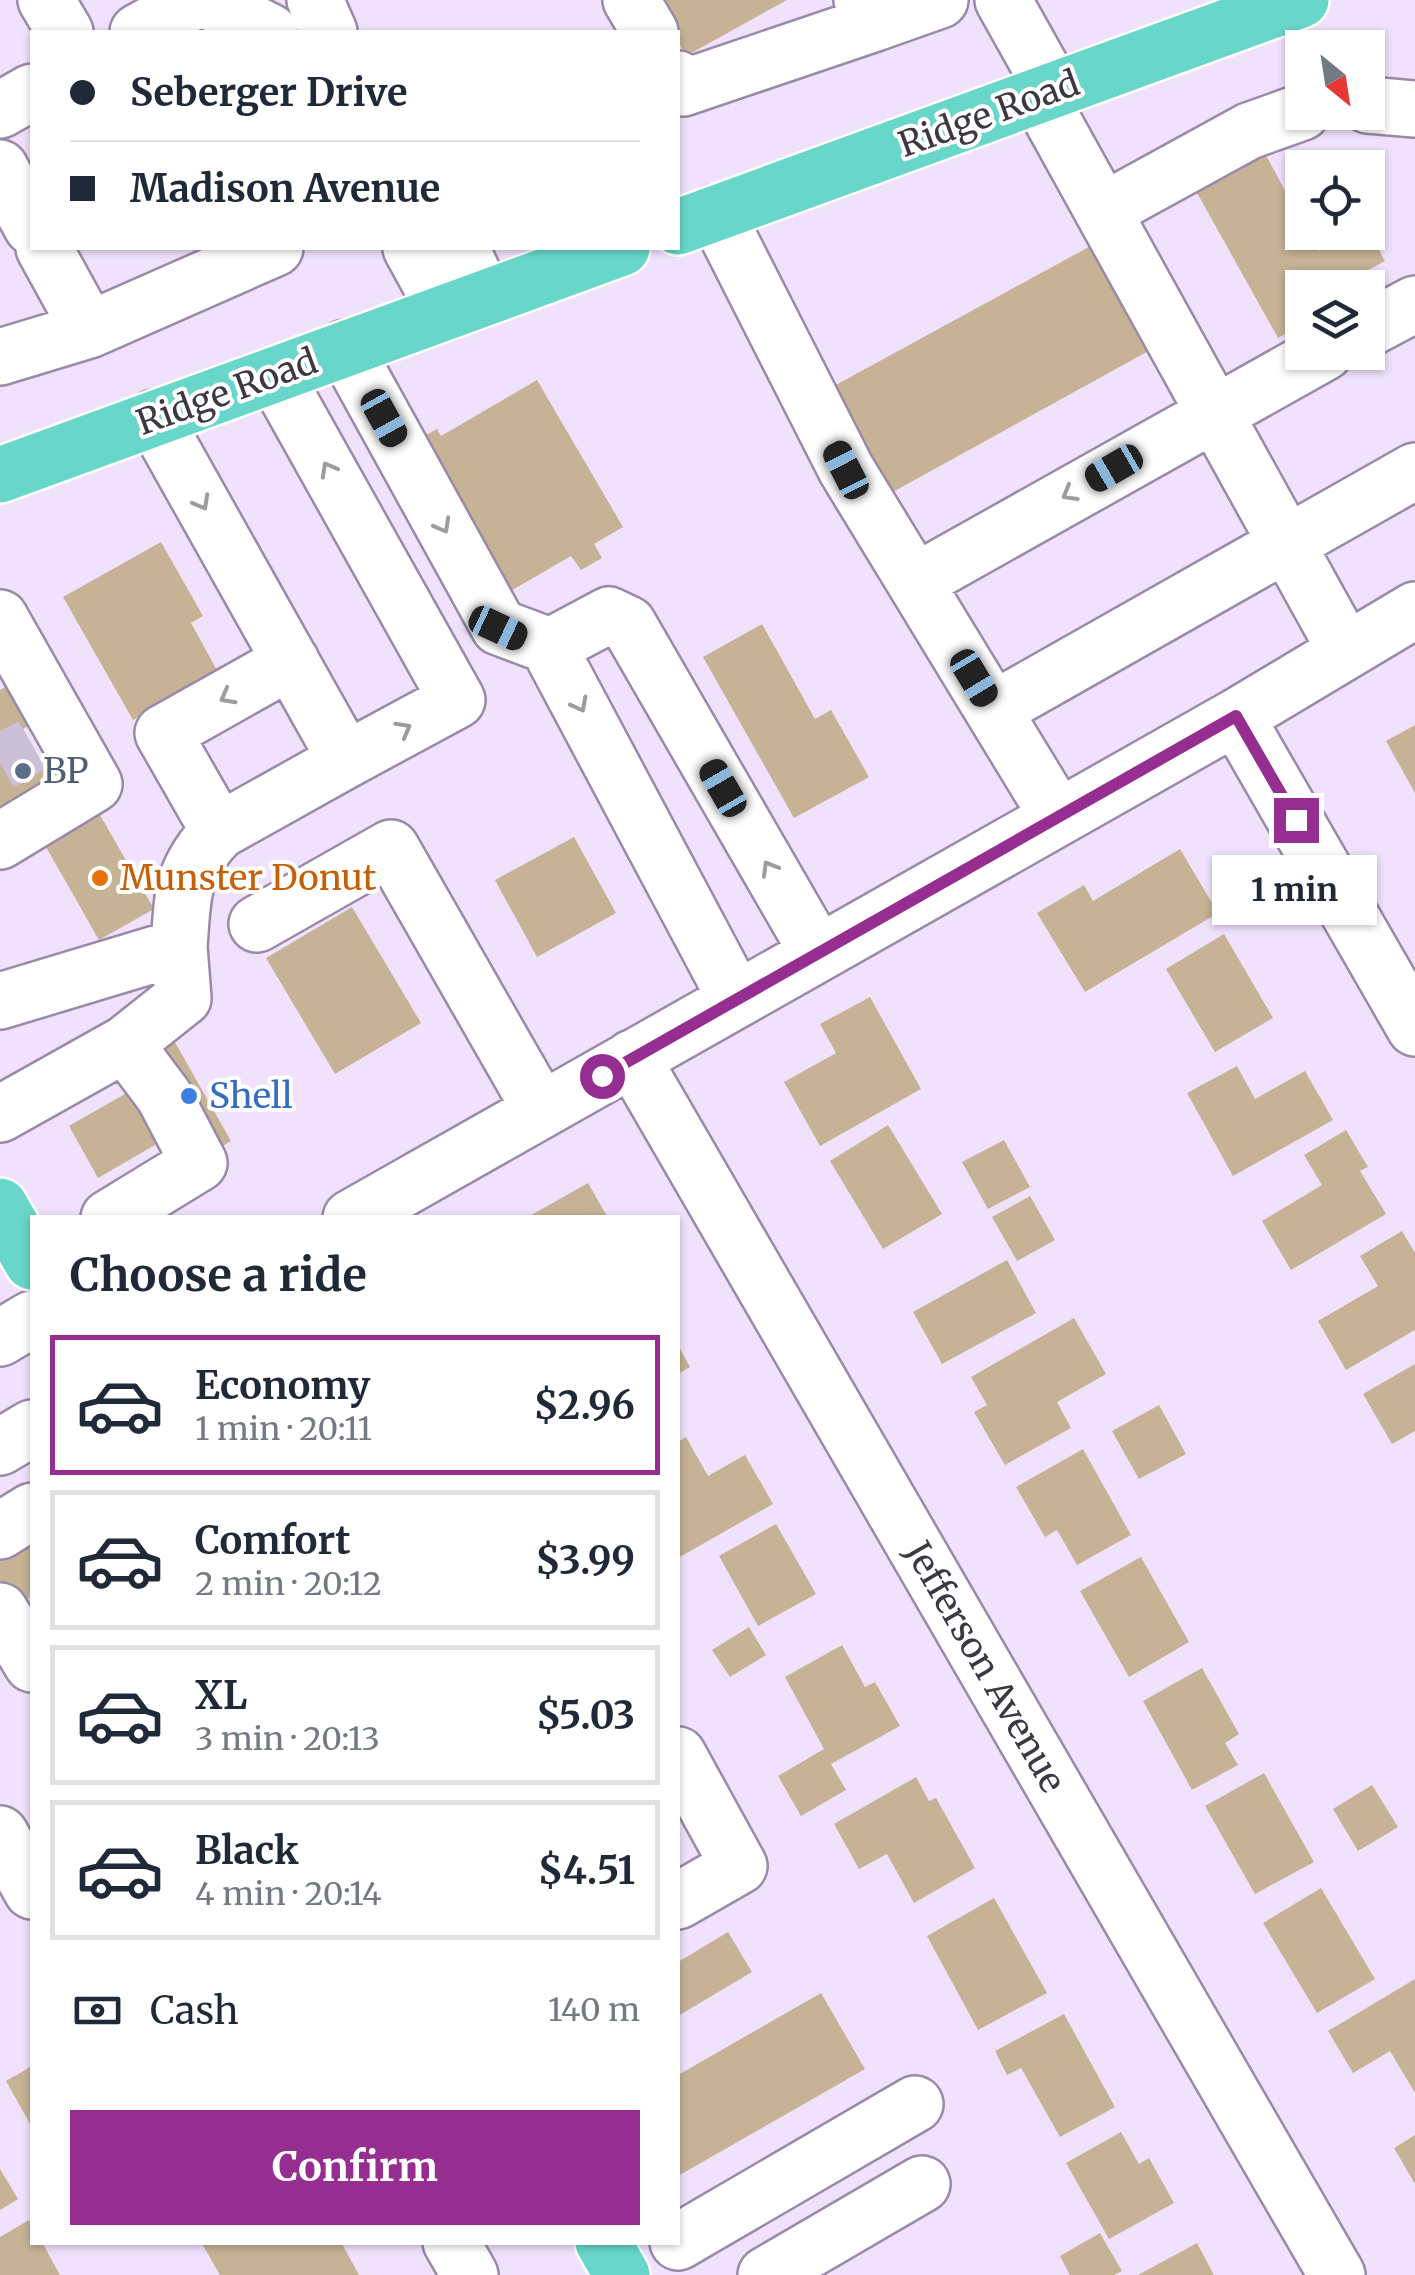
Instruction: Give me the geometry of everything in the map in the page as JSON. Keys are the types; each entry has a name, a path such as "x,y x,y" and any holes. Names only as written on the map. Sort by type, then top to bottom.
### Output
{"main road":[{"name":"Ridge Road","path":"697,220 1301,0"},
{"name":"Ridge Road","path":"0,474 617,250"},
{"path":"0,1206 30,1258"},
{"path":"605,2245 622,2274"}],"street":[{"path":"46,0 64,30"},
{"path":"316,0 329,30"},
{"path":"630,0 649,30"},
{"path":"680,83 683,88 869,12 940,0"},
{"path":"1003,0 1104,211 1346,651"},
{"path":"182,13 218,30"},
{"path":"182,13 261,30"},
{"path":"0,110 30,93"},
{"path":"1385,107 1415,110"},
{"path":"1104,211 1249,131 1285,118"},
{"path":"0,168 30,223"},
{"path":"697,220 1058,817"},
{"path":"45,250 89,330"},
{"path":"0,356 89,330 197,263 265,250"},
{"path":"413,250 466,305"},
{"path":"461,250 466,305"},
{"path":"1385,321 1415,304"},
{"path":"345,348 498,628 555,648"},
{"path":"914,582 1291,370"},
{"path":"0,1114 126,1044 183,998 180,947 184,891 196,854 219,832 457,700 274,375"},
{"path":"154,418 346,760"},
{"path":"993,710 1415,471"},
{"path":"356,1215 1236,716 1415,610"},
{"path":"736,999 554,657 562,640 609,615 628,624 818,953"},
{"path":"0,841 94,784 48,737 5,636"},
{"path":"219,832 163,733 291,661"},
{"path":"1236,716 1415,1028"},
{"path":"257,924 391,848 540,1110"},
{"path":"0,1001 180,947"},
{"path":"121,1215 180,1200 199,1163 164,1096 126,1044"},
{"name":"Jefferson Avenue","path":"632,1058 1337,2275"},
{"path":"0,1338 30,1320"},
{"path":"0,1447 30,1429"},
{"path":"0,1530 30,1511"},
{"path":"0,1611 30,1661"},
{"path":"0,1683 30,1665"},
{"path":"680,1759 738,1866 680,1900"},
{"path":"0,1825 30,1808"},
{"path":"0,1834 30,1887"},
{"path":"680,2240 915,2104"},
{"path":"766,2275 922,2184"},
{"path":"453,2245 470,2275"},
{"path":"622,2274 672,2245"}],"building":[{"path":"655,0 787,0 686,56 680,45 680,30 672,30"},
{"path":"1256,137 1285,191 1285,250 1379,250 1385,261 1369,270 1285,270 1285,334 1278,338 1187,175"},
{"path":"1096,243 1154,348 882,498 823,392"},
{"path":"537,380 623,527 594,544 602,558 581,570 571,556 502,596 412,443 437,429 441,436"},
{"path":"161,542 203,616 191,623 218,672 133,720 63,597"},
{"path":"762,624 815,719 831,710 869,777 794,818 703,657"},
{"name":"BP","path":"22,678 43,717 23,729 61,797 0,815 0,690"},
{"path":"1415,725 1415,793 1386,741"},
{"name":"Munster Donut","path":"100,815 154,909 99,940 46,847"},
{"path":"574,837 616,913 537,957 495,880"},
{"path":"1180,849 1218,913 1085,992 1037,913 1084,885 1093,901"},
{"path":"352,907 421,1023 335,1074 266,958"},
{"path":"1224,934 1273,1018 1215,1052 1166,969"},
{"path":"870,997 921,1089 820,1146 784,1082 836,1053 820,1024"},
{"name":"Shell","path":"172,1037 231,1141 206,1156 146,1052"},
{"path":"1237,1066 1255,1099 1305,1071 1333,1120 1233,1176 1187,1093"},
{"name":"Shell","path":"144,1083 174,1134 98,1178 69,1126"},
{"path":"888,1125 942,1214 883,1249 830,1161"},
{"path":"1346,1130 1368,1167 1360,1171 1386,1214 1291,1270 1262,1221 1322,1185 1304,1155"},
{"path":"1004,1140 1030,1187 988,1209 962,1162"},
{"path":"588,1183 606,1215 531,1215"},
{"path":"1030,1196 1055,1240 1017,1261 992,1217"},
{"path":"1402,1231 1415,1253 1415,1330 1346,1370 1318,1321 1378,1286 1360,1256"},
{"path":"1007,1260 1036,1313 942,1364 913,1312"},
{"path":"1074,1318 1106,1374 1057,1402 1071,1428 1005,1465 974,1412 987,1405 971,1377"},
{"path":"680,1349 690,1367 680,1373"},
{"path":"1415,1364 1415,1431 1392,1444 1363,1394"},
{"path":"1159,1405 1186,1454 1139,1479 1112,1431"},
{"path":"686,1437 708,1476 745,1455 773,1504 680,1557 680,1441"},
{"path":"1083,1449 1131,1535 1077,1565 1057,1530 1045,1537 1016,1487"},
{"path":"776,1524 816,1594 758,1626 719,1556"},
{"path":"30,1529 30,1597 14,1608 0,1586 0,1549"},
{"path":"1141,1557 1189,1642 1129,1677 1080,1591"},
{"path":"749,1627 766,1655 730,1677 712,1650"},
{"path":"842,1645 865,1687 875,1682 900,1726 831,1764 846,1790 801,1816 778,1776 824,1749 785,1677"},
{"path":"1202,1668 1239,1734 1225,1743 1238,1765 1192,1790 1143,1701"},
{"path":"1264,1773 1314,1862 1255,1894 1205,1806"},
{"path":"916,1777 929,1801 936,1798 975,1868 914,1903 887,1854 859,1869 834,1824"},
{"path":"1372,1785 1398,1827 1358,1851 1333,1809"},
{"path":"1321,1888 1375,1979 1317,2013 1263,1923"},
{"path":"994,1898 1047,1993 978,2030 927,1936"},
{"path":"728,1932 752,1972 680,2015 680,1961"},
{"path":"1415,1979 1415,2093 1390,2051 1353,2073 1328,2031"},
{"path":"821,1993 865,2069 680,2175 680,2074"},
{"path":"1064,2014 1115,2107 1060,2137 1021,2068 1007,2075 995,2051"},
{"path":"30,2067 30,2124 6,2081"},
{"path":"1121,2132 1139,2164 1149,2158 1174,2203 1109,2239 1066,2163"},
{"path":"1415,2135 1415,2184 1394,2148"},
{"path":"0,2169 18,2199 0,2210"},
{"path":"29,2220 30,2245 44,2245 60,2275 0,2275 0,2237"},
{"path":"1100,2233 1122,2271 1114,2275 1070,2275 1060,2256"},
{"path":"1197,2243 1214,2275 1138,2275"},
{"path":"203,2245 343,2245 359,2275 220,2275"}],"tunnel":[{"path":"0,763 32,745"}],"place":[{"name":"BP","path":"23,771"},
{"name":"Munster Donut","path":"100,878"},
{"name":"Shell","path":"189,1096"}],"route":[{"path":"602,1076 1236,716 1296,820"}]}
